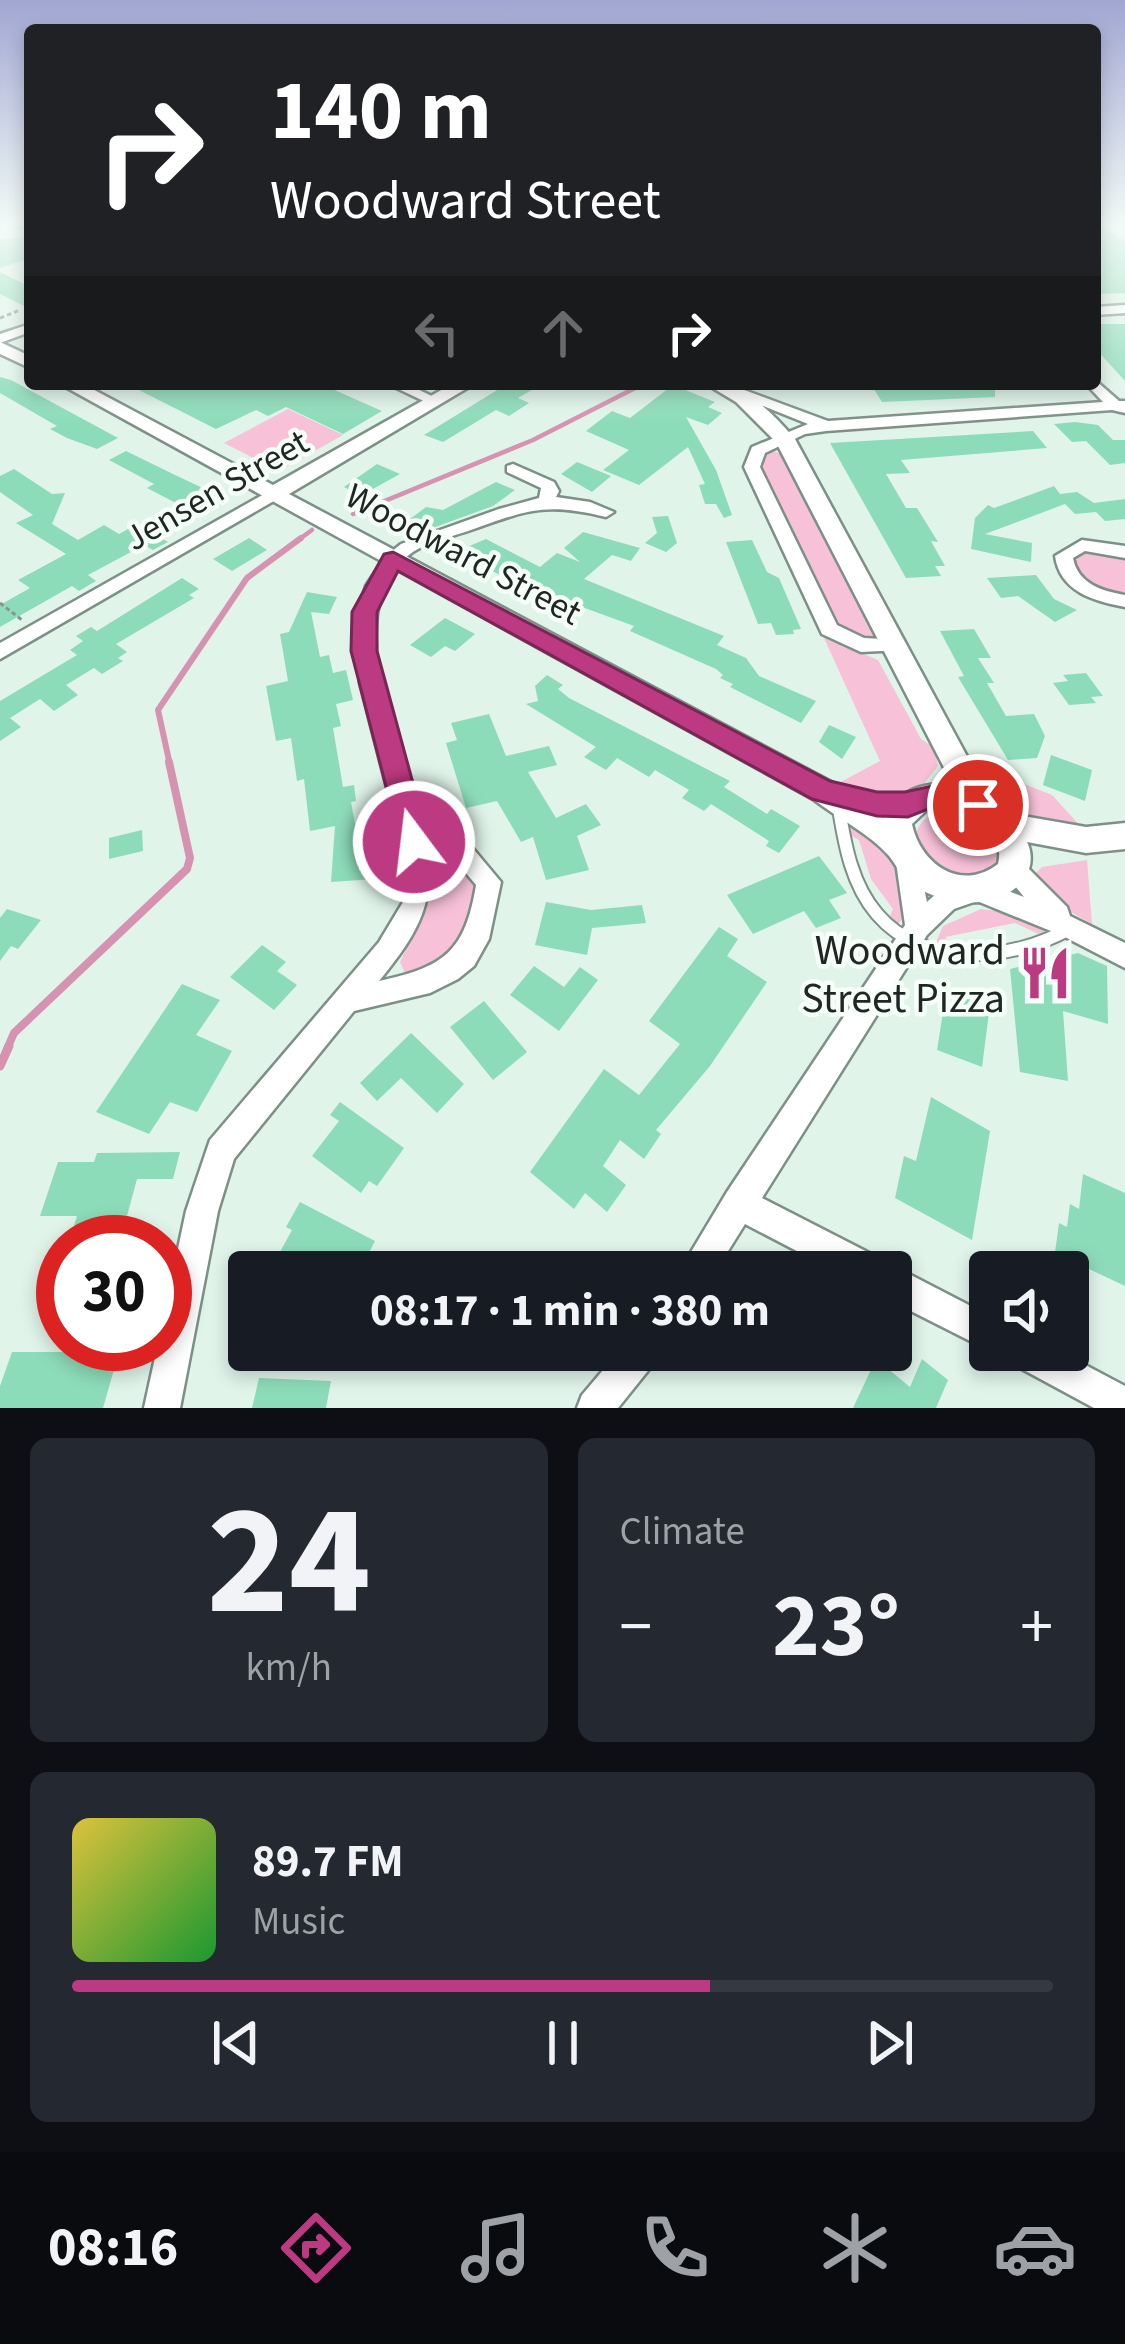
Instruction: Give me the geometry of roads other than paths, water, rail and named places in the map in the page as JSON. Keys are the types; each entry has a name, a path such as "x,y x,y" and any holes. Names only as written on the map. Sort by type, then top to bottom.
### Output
{"street":[{"name":"Woodward Street","path":"80,390 831,796 903,852"},
{"path":"409,390 435,401"},
{"name":"Jensen Street","path":"0,652 454,390"},
{"path":"728,390 826,426"},
{"path":"754,402 773,390"},
{"path":"709,1251 913,935 945,902 1005,882 1015,866 1013,840 1004,824 978,805 785,439 754,402"},
{"path":"896,645 861,645 830,629 752,466 758,449 826,426 1122,408"},
{"path":"513,469 548,485 547,499"},
{"path":"162,1408 202,1211 221,1151 237,1126 351,999 399,933 419,890 406,814 364,651 365,612 393,559 434,537 547,499 606,512"},
{"path":"1125,552 1082,545 1064,556 1064,565 1090,592 1125,601"},
{"path":"913,935 896,821 941,774 938,724"},
{"name":"Woodward Street","path":"831,796 860,801 919,800"},
{"path":"919,800 978,805"},
{"path":"351,999 401,989 460,968 486,924 489,882 447,834 406,814"},
{"path":"1004,824 1086,840"},
{"path":"1015,866 1086,840 1125,836"},
{"path":"903,852 930,880 976,891 1072,928 1125,956"},
{"path":"1015,866 1072,928"},
{"path":"738,1203 831,1251"},
{"path":"912,1293 969,1323"},
{"path":"595,1408 626,1371"},
{"path":"1061,1371 1125,1405"}],"lane":[{"path":"831,796 854,870 881,918 946,953 988,954 1045,943 1072,928"}],"waterway":[{"path":"353,514 533,440 631,390"},
{"path":"297,541 312,530"},
{"path":"170,765 158,710 247,578 301,538"},
{"path":"7,1049 14,1033 187,869 190,858 169,762"},
{"path":"0,1066 9,1046"}],"place":[{"name":"Woodward Street Pizza","path":"1045,973"}]}
